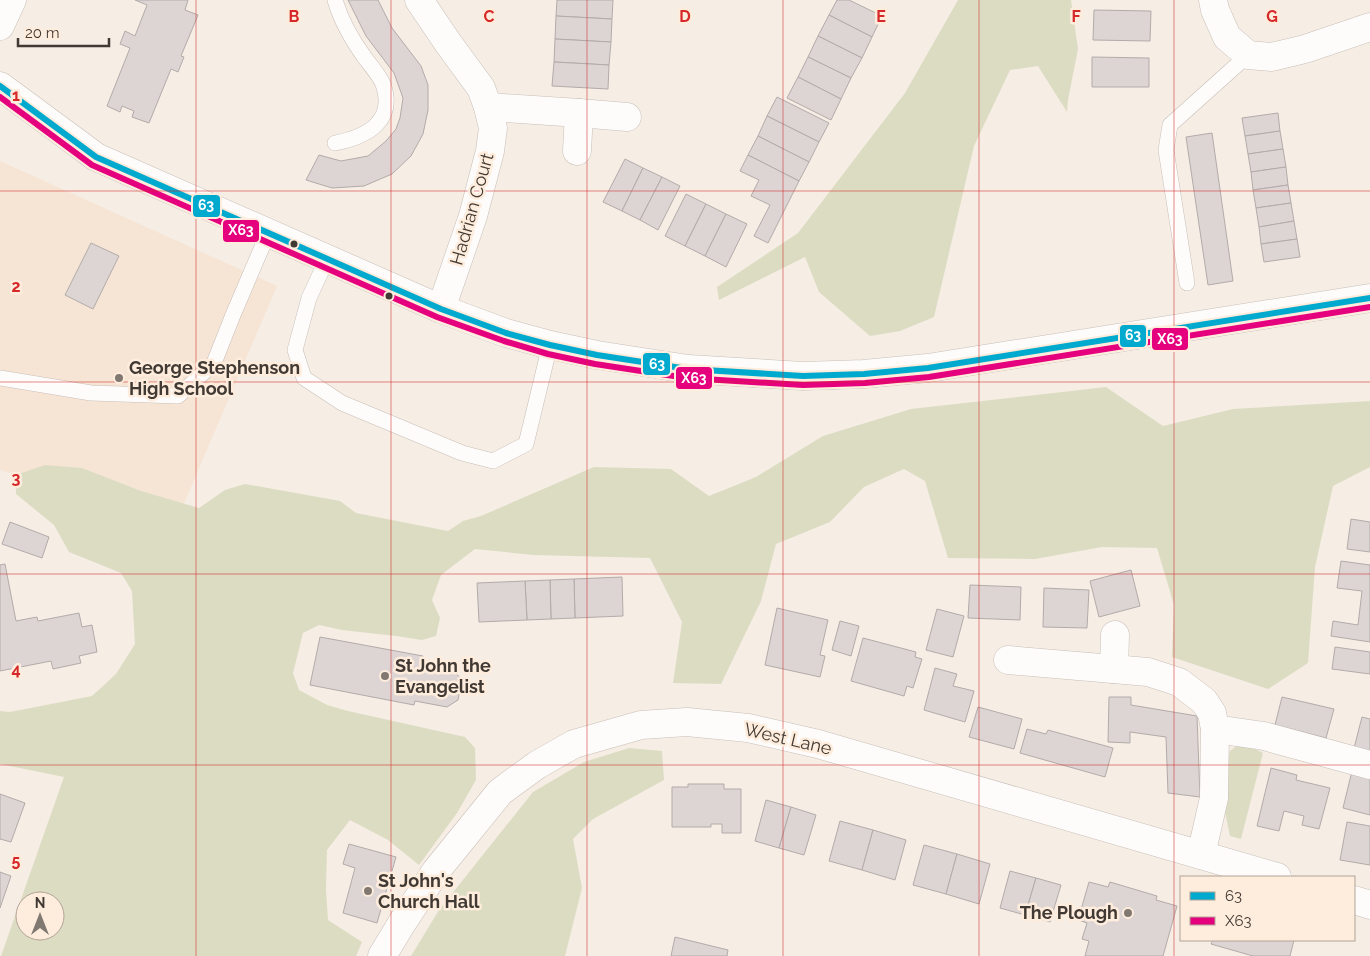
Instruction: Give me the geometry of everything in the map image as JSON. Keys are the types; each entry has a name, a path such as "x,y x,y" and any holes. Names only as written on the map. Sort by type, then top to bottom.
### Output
{"street":[{"path":"0,26 12,0"},
{"name":"Hadrian Court","path":"419,0 480,88 488,107 493,128 490,151 473,216 441,309"},
{"path":"1213,0 1215,10 1227,36 1248,55 1272,57 1305,49 1370,27"},
{"path":"0,86 96,157 441,309 506,333 597,355 688,369 803,376 864,374 928,368 1370,298"},
{"path":"488,107 627,117"},
{"path":"577,150 579,113"},
{"path":"1114,669 1115,635"},
{"path":"1008,660 1148,672 1178,682 1204,701 1212,713 1215,729 1214,798 1201,855"},
{"name":"West Lane","path":"382,956 436,871 500,792 537,765 574,744 641,725 686,722 748,728 818,744 1273,876"},
{"path":"1215,729 1264,736 1370,765"},
{"path":"1355,900 1370,904"}],"lane":[{"path":"334,0 340,17 358,48 382,82 385,93 380,122 368,132 352,140 335,143"},
{"path":"1187,283 1166,150 1170,125 1248,55"},
{"path":"0,378 91,393 178,396 214,363 268,233"},
{"path":"327,259 310,298 295,350 304,378 342,403 462,453 493,461 526,444 550,345"}],"shaded area":[{"name":"George Stephenson High School","path":"0,161 277,286 176,522 0,470"}],"green space":[{"path":"958,0 1071,0 1078,49 1067,112 1038,66 1010,70 974,146 934,317 900,331 870,336 819,292 805,257 719,300 717,287 798,233 905,93"},
{"path":"1106,387 1163,426 1233,409 1370,401 1370,467 1333,486 1315,567 1308,663 1268,689 1172,657 1174,605 1157,548 1102,547 1035,559 948,558 925,481 904,469 864,487 830,522 776,544 761,601 721,684 673,683 682,622 650,558 533,555 475,549 441,575 432,600 440,618 436,636 422,640 342,630 319,625 303,633 293,673 299,690 327,705 348,711 465,737 475,748 476,780 457,813 419,865 388,840 350,820 327,850 326,890 328,920 362,942 356,956 1,956 15,916 15,941 65,941 65,891 24,891 64,777 0,764 0,711 10,712 92,696 116,674 135,644 132,591 121,573 69,552 54,525 16,494 16,475 45,465 82,468 141,491 199,508 225,490 245,484 340,501 356,513 448,531 463,521 481,516 594,467 671,469 709,496 756,477 823,436 911,409"},
{"path":"1238,745 1251,747 1263,753 1241,839 1230,836 1224,807 1227,760 1230,751"},
{"path":"629,748 662,751 664,780 593,819 573,839 582,888 565,956 411,956 439,910 533,792 584,762"}],"building":[{"path":"135,0 188,0 185,10 198,15 181,56 184,57 178,72 171,69 149,123 132,117 134,111 122,106 120,112 107,106 130,48 120,44 125,31 135,36 147,5"},
{"path":"348,0 378,0 392,28 421,66 428,85 428,110 423,134 411,156 392,174 364,186 332,188 306,180 319,155 341,161 368,156 386,141 396,129 403,98 394,73 366,36"},
{"path":"557,0 613,0 612,19 556,16"},
{"path":"837,0 849,0 882,16 872,37 829,15"},
{"path":"1094,10 1151,11 1150,41 1093,40"},
{"path":"829,15 872,37 862,58 818,36"},
{"path":"556,16 612,19 611,42 555,39"},
{"path":"818,36 862,58 851,78 808,57"},
{"path":"555,39 611,42 609,65 554,62"},
{"path":"808,57 851,78 841,99 798,77"},
{"path":"1092,57 1149,58 1149,87 1092,87"},
{"path":"554,62 609,65 608,89 552,86"},
{"path":"798,77 841,99 831,120 787,98"},
{"path":"777,97 829,123 819,142 767,116"},
{"path":"1278,113 1280,131 1245,136 1242,118"},
{"path":"767,116 819,142 809,162 758,136"},
{"path":"1280,131 1283,149 1248,154 1245,136"},
{"path":"1212,133 1233,281 1208,285 1186,137"},
{"path":"758,136 809,162 799,181 748,155"},
{"path":"1283,149 1286,167 1251,172 1248,154"},
{"path":"748,155 799,181 768,243 754,236 770,205 751,196 759,180 740,171"},
{"path":"625,159 643,168 622,211 603,202"},
{"path":"1286,167 1288,185 1253,190 1251,172"},
{"path":"643,168 662,177 640,220 622,211"},
{"path":"662,177 680,186 658,230 640,220"},
{"path":"1288,185 1291,203 1256,208 1253,190"},
{"path":"686,194 706,204 685,246 665,236"},
{"path":"1291,203 1294,221 1259,227 1256,208"},
{"path":"706,204 726,214 705,256 685,246"},
{"path":"726,214 747,224 726,267 705,256"},
{"path":"1294,221 1297,239 1261,244 1259,227"},
{"path":"1297,239 1300,257 1264,262 1261,244"},
{"path":"91,243 119,256 93,309 65,295"},
{"path":"1351,519 1370,522 1370,552 1347,549"},
{"path":"10,522 49,537 42,558 2,544"},
{"path":"1341,561 1370,565 1370,642 1331,636 1333,621 1358,625 1362,591 1337,588"},
{"path":"5,564 16,621 37,617 38,621 79,613 82,627 92,625 97,652 79,656 81,663 53,669 51,661 0,671 0,565"},
{"path":"1131,570 1140,606 1099,617 1090,581"},
{"path":"622,577 623,616 575,618 574,579"},
{"path":"574,579 575,618 551,619 550,580"},
{"path":"550,580 551,619 527,620 525,581"},
{"path":"525,581 527,620 479,622 477,583"},
{"path":"970,585 1021,587 1020,620 968,618"},
{"path":"1044,588 1089,590 1087,628 1043,627"},
{"path":"777,608 828,620 820,655 825,656 820,677 765,665"},
{"path":"937,609 964,616 953,657 926,650"},
{"path":"840,621 859,626 851,656 832,650"},
{"name":"St John the Evangelist","path":"320,637 423,656 422,665 454,671 462,680 458,700 447,707 415,701 414,705 310,685"},
{"path":"863,638 916,652 915,657 922,659 913,688 907,686 904,696 851,681"},
{"path":"1335,647 1370,652 1370,674 1332,669"},
{"path":"935,668 957,674 953,686 974,691 965,722 924,710"},
{"path":"1109,697 1131,697 1131,705 1197,716 1200,797 1168,793 1166,737 1130,732 1130,743 1108,742"},
{"path":"1282,697 1334,709 1326,738 1275,725"},
{"path":"978,707 1022,719 1014,749 969,737"},
{"path":"1362,717 1370,719 1370,756 1353,752"},
{"path":"1027,729 1046,734 1048,730 1113,748 1105,777 1020,753"},
{"path":"1271,768 1297,775 1296,780 1330,788 1319,829 1302,825 1304,816 1284,811 1279,831 1257,826"},
{"path":"1352,771 1370,775 1370,815 1343,808"},
{"path":"688,784 724,784 724,789 741,789 741,833 722,833 722,824 711,824 711,827 672,827 672,787 688,787"},
{"path":"0,794 25,803 11,842 0,839"},
{"path":"766,800 791,807 779,848 755,841"},
{"path":"791,807 816,815 804,855 779,848"},
{"path":"840,821 873,830 862,870 829,861"},
{"path":"1347,822 1370,826 1370,865 1340,860"},
{"path":"873,830 906,840 895,880 862,870"},
{"name":"St John's Church Hall","path":"349,844 396,857 377,923 343,913 355,868 343,864"},
{"path":"924,845 957,854 946,894 913,885"},
{"path":"957,854 990,864 979,904 946,894"},
{"path":"1010,871 1036,878 1025,915 1000,908"},
{"path":"0,872 11,876 0,908"},
{"path":"1036,878 1061,885 1050,922 1025,915"},
{"name":"The Plough","path":"1089,882 1108,887 1110,882 1157,896 1156,900 1177,906 1163,956 1085,956 1089,941 1082,939 1087,923 1078,920"},
{"path":"675,937 728,950 727,956 671,956"},
{"path":"1212,941 1294,941 1290,956 1253,956 1211,944"}],"transit line":[{"name":"63","path":"0,86 96,157 441,309 506,333 597,355 688,369 803,376 864,374 928,368 1370,298"},
{"name":"X63","path":"0,97 92,165 437,317 504,341 548,354 595,364 687,378 803,385 865,383 929,377 1370,307"}],"place":[{"name":"George Stephenson High School","path":"119,378"},
{"name":"St John the Evangelist","path":"385,676"},
{"name":"St John's Church Hall","path":"368,891"},
{"name":"The Plough","path":"1128,913"}]}
